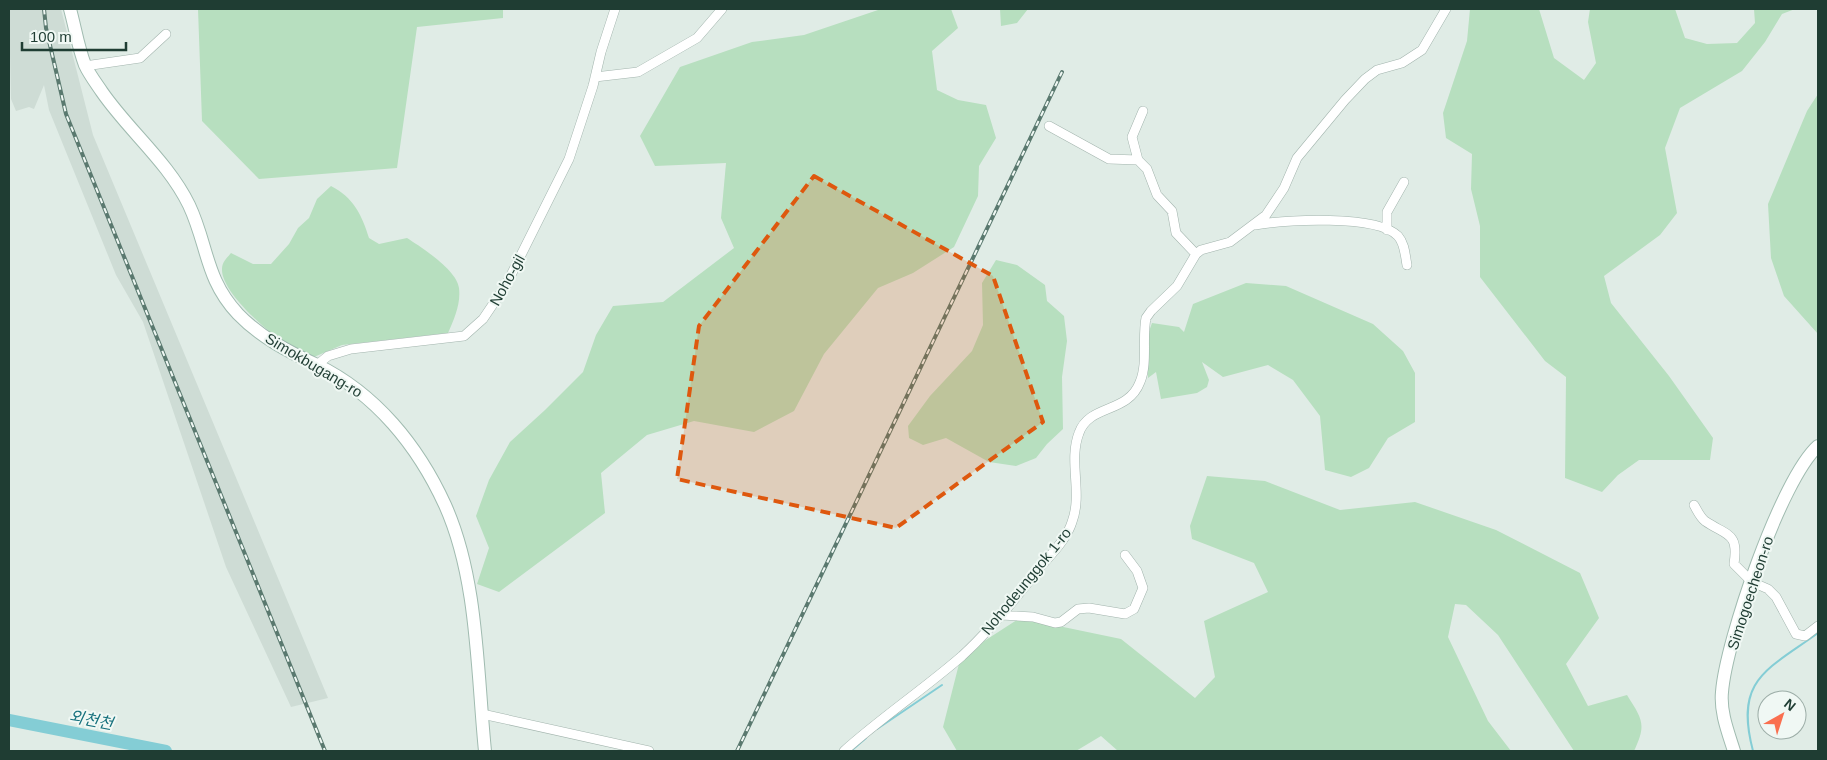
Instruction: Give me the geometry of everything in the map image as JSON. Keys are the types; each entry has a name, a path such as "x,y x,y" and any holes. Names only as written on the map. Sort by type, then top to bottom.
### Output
{"main road":[{"name":"Simokbugang-ro","path":"70,9 86,66 116,112 170,174 189,206 212,274 238,314 282,348 356,389 379,408 401,432 445,505 458,541 471,604 485,751"},
{"name":"Simogoecheon-ro","path":"1734,751 1723,715 1722,693 1740,615 1785,495 1806,460 1818,446"}],"street":[{"name":"Noho-gil","path":"317,366 328,356 351,349 464,336 483,319 506,285 556,187 578,134 615,9"},
{"path":"595,77 638,72 693,41 722,9"},
{"path":"1143,111 1132,137 1138,160 1147,169 1157,195 1172,211 1176,233 1196,254 1201,250 1230,242 1253,226 1275,204 1297,158 1345,100 1365,78 1377,70 1402,63 1422,50 1446,9"},
{"path":"86,66 140,58 166,34"},
{"path":"1049,126 1109,159 1138,160"},
{"path":"1387,230 1387,212 1404,182"},
{"path":"1253,226 1277,222 1356,221 1387,230 1396,235 1403,244 1407,265"},
{"name":"Nohodeunggok 1-ro","path":"844,751 961,656 1002,615 1060,543 1073,522 1078,486 1075,452 1079,433 1085,421 1119,406 1134,393 1141,381 1146,318 1177,286 1196,254"},
{"path":"1694,505 1704,520 1729,533 1736,547 1734,564 1752,582 1768,589 1776,597 1792,630 1796,634 1805,636 1818,626"},
{"path":"1002,615 1033,617 1056,623 1061,622 1078,609 1089,608 1125,614 1134,609 1143,588 1137,571 1125,555"},
{"path":"482,718 649,751"}],"highlighted area":[{"path":"814,176 993,276 1043,422 896,528 677,479 699,326"}],"shaded area":[{"path":"9,9 61,9 93,135 328,698 291,707 226,567 143,322 116,275 49,110 44,85 34,109 29,107 16,111 11,99"}],"green space":[{"path":"198,9 503,9 503,18 417,27 397,168 259,179 202,121"},
{"path":"881,9 951,9 958,28 932,51 937,90 958,100 986,105 996,138 979,166 978,196 954,247 913,273 878,288 824,354 794,411 754,432 694,421 647,435 601,473 605,513 499,592 477,584 489,548 476,516 489,480 510,442 583,372 596,335 613,306 663,302 734,248 721,218 726,163 655,166 640,136 680,67 752,42 804,35"},
{"path":"1000,9 1028,9 1017,23 1001,26"},
{"path":"1470,9 1539,9 1554,58 1584,80 1596,63 1588,22 1590,9 1675,9 1685,38 1707,44 1737,43 1755,23 1754,9 1795,9 1782,14 1765,42 1742,71 1680,108 1665,148 1677,213 1660,235 1604,276 1611,303 1669,376 1713,438 1710,460 1639,460 1618,475 1602,492 1565,478 1566,377 1545,361 1480,277 1480,226 1471,189 1472,154 1446,138 1443,113 1467,41"},
{"path":"1818,94 1818,334 1784,296 1771,258 1768,204 1807,111"},
{"path":"331,186 339,190 351,201 360,214 369,238 379,244 407,238 438,260 452,274 459,288 459,300 448,333 342,345 314,357 283,342 239,302 224,279 222,267 226,258 231,253 253,264 271,264 289,244 298,228 309,218 317,199"},
{"path":"996,260 1017,265 1045,285 1047,301 1064,316 1067,341 1062,377 1063,429 1036,458 1016,466 989,462 946,438 923,445 909,438 908,426 930,396 972,351 983,325 982,283"},
{"path":"1246,283 1286,286 1373,324 1403,351 1415,373 1415,422 1388,438 1369,468 1351,477 1325,470 1320,416 1293,380 1268,365 1223,377 1202,362 1209,380 1207,387 1197,393 1161,399 1156,372 1148,378 1147,337 1152,323 1179,327 1184,332 1193,304"},
{"path":"1207,476 1265,481 1340,510 1415,502 1496,530 1580,573 1599,618 1566,664 1588,706 1627,695 1641,722 1640,734 1634,751 1574,751 1498,635 1466,605 1455,604 1448,637 1488,721 1511,751 1118,751 1101,736 1076,751 957,751 943,727 961,656 1020,618 1121,639 1195,698 1215,677 1204,621 1268,592 1254,563 1192,539 1190,526"}],"waterway":[{"path":"1753,751 1748,727 1748,707 1752,692 1759,679 1784,657 1818,633"},
{"path":"877,729 942,685"},
{"name":"외천천","path":"9,720 166,751"},
{"path":"851,751 866,738"}],"railway":[{"path":"44,9 46,28 66,114 325,751"},
{"path":"737,751 1062,72"}]}
